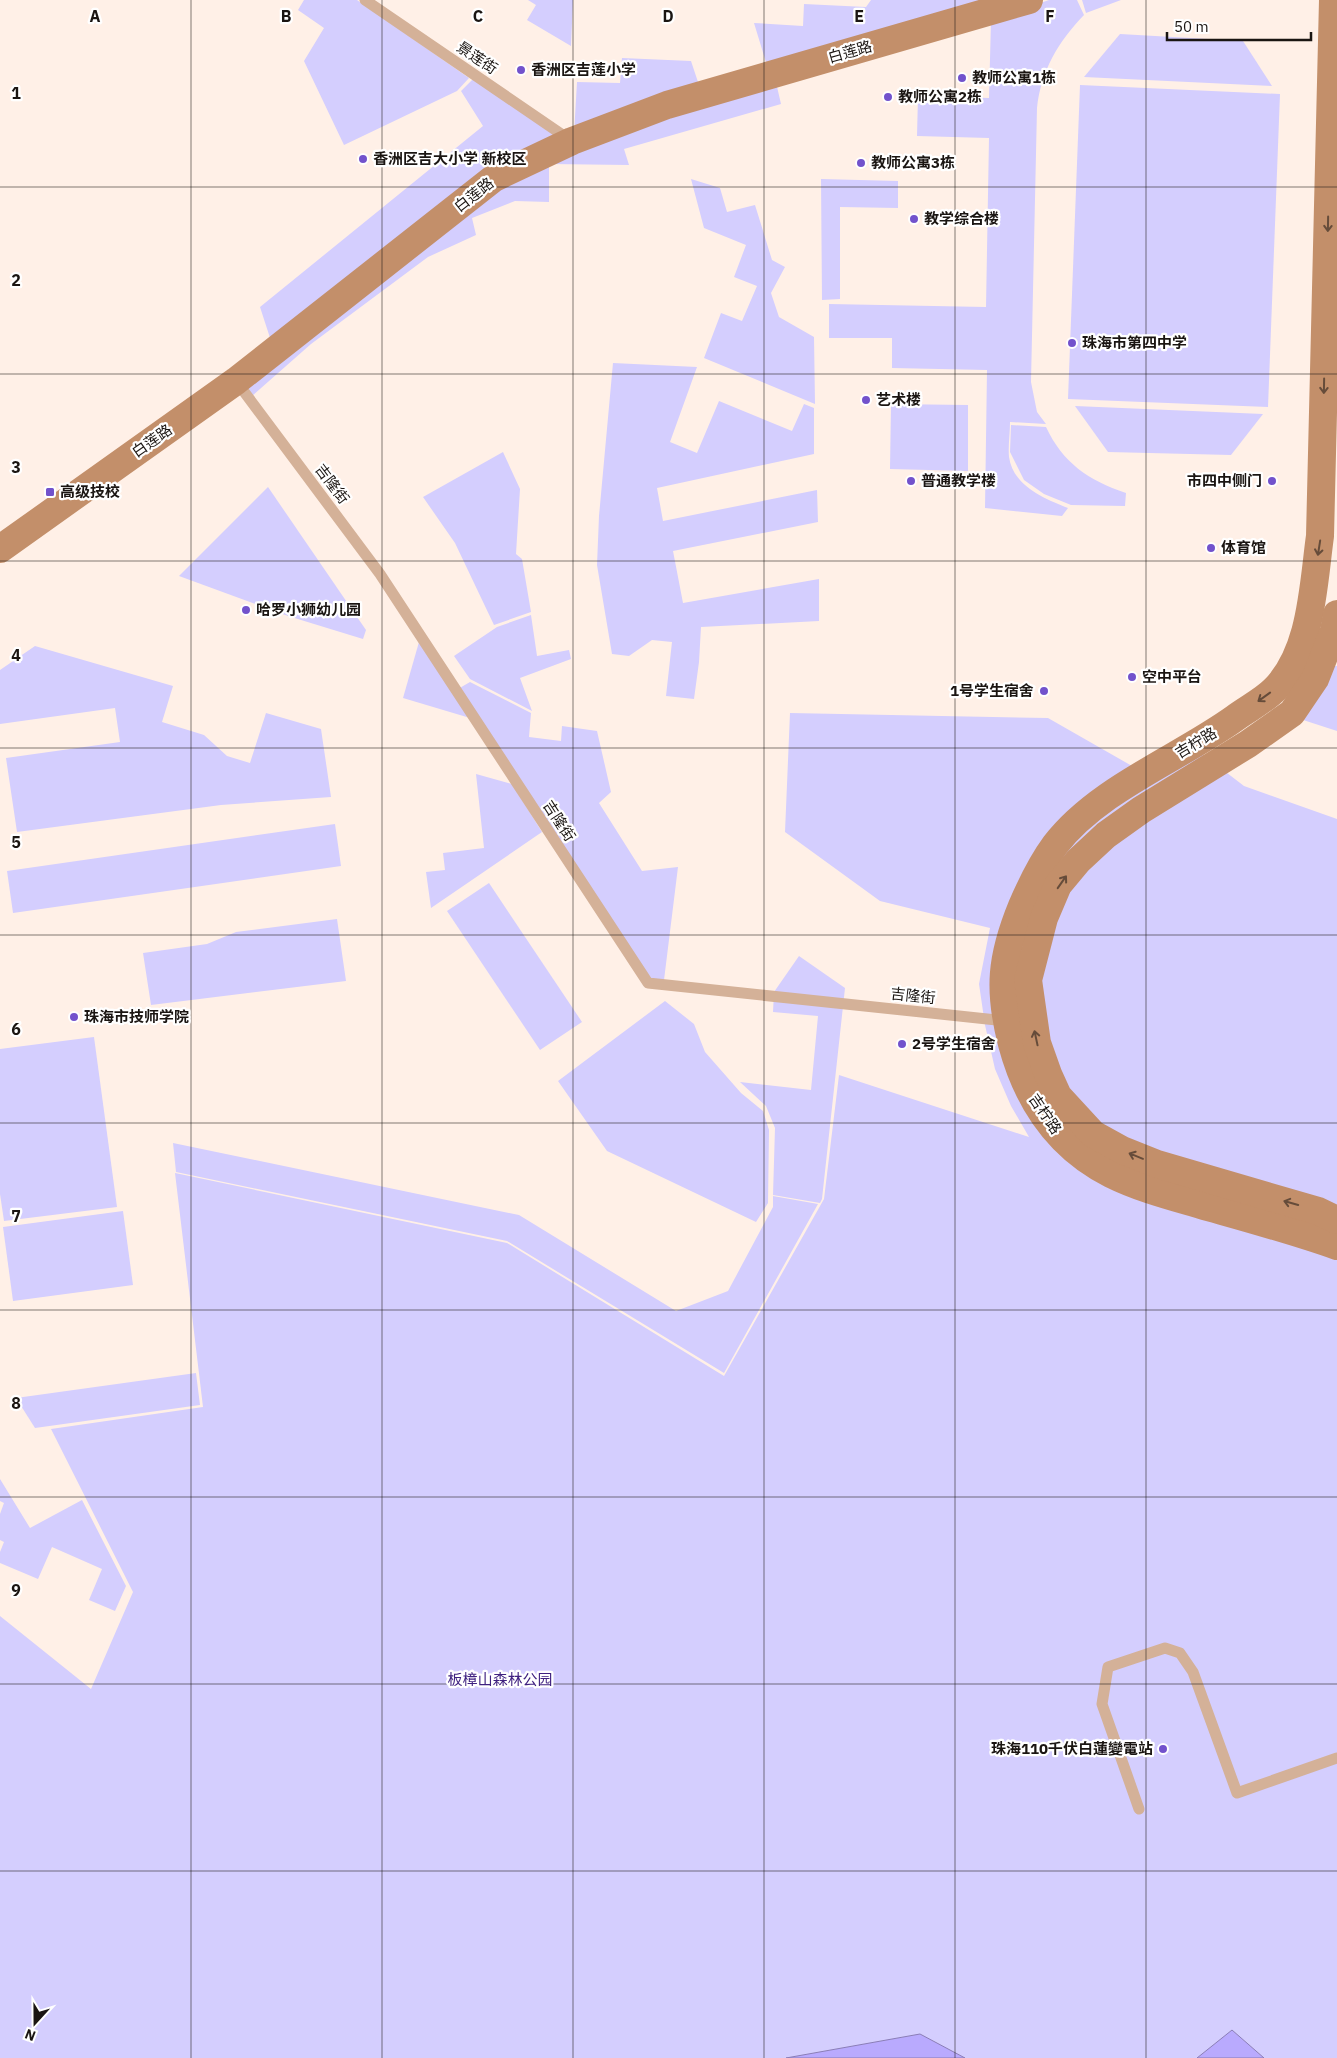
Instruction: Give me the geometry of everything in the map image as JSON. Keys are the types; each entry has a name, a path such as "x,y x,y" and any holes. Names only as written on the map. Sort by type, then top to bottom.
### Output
{"main road":[{"name":"白莲路","path":"0,549 236,381 494,178 572,141 667,105 1030,0"},
{"name":"吉柠路","path":"1333,0 1320,536 1307,623 1294,660 1274,690 1220,729 1109,796 1080,820 1055,845 1033,880 1014,926 1002,973 1006,1021 1017,1063 1034,1102 1057,1135 1110,1174 1150,1190 1304,1234 1337,1246"},
{"name":"吉柠路","path":"1337,614 1334,631 1316,679 1292,713 1248,744 1141,810 1106,835 1078,861 1058,886 1044,918 1028,980 1037,1043 1048,1074 1058,1096 1093,1134 1122,1150 1157,1164 1318,1211 1337,1220"}],"lane":[{"name":"景莲街","path":"365,0 572,141"},
{"name":"吉隆街","path":"236,381 380,574 648,983 1006,1021"},
{"path":"1139,1809 1102,1704 1108,1667 1166,1648 1180,1653 1194,1672 1237,1793 1337,1758"}],"green space":[{"path":"304,0 357,0 469,78 457,91 344,145 304,61 324,28 298,10"},
{"path":"528,0 573,0 571,46 527,20 536,5"},
{"path":"871,0 1008,0 769,72 754,23 803,26 804,4 866,7"},
{"path":"1049,0 1077,0 1084,15 1066,36 1052,58 1039,94 1037,108 1031,382 1037,412 1046,424 1010,422 1009,457 1012,467 1023,484 1040,496 1068,508 1062,516 985,508 987,370 892,368 892,338 829,338 829,304 986,307 989,138 917,136 918,96 989,98 991,20"},
{"path":"1082,0 1121,0 1086,13"},
{"path":"1120,34 1243,41 1272,86 1084,77"},
{"path":"622,58 691,61 700,88 574,134 577,82 620,83"},
{"path":"775,78 781,104 624,149 629,165 549,164 549,202 515,201 472,218 476,235 428,257 311,344 251,397 240,381 497,179"},
{"path":"473,79 562,139 272,344 260,307 483,126 461,91"},
{"path":"1080,85 1280,94 1268,407 1068,399"},
{"path":"691,179 720,188 727,212 755,205 772,260 785,267 771,293 779,317 814,337 815,404 704,358 721,313 742,321 757,286 734,277 746,245 704,228"},
{"path":"821,179 898,181 898,208 840,207 840,299 822,300"},
{"path":"613,363 697,367 670,442 697,453 719,401 792,431 804,404 814,408 814,454 657,488 663,521 817,490 818,522 673,551 683,603 819,579 819,621 701,627 694,699 666,696 672,642 652,640 629,656 612,654 597,565 599,516"},
{"path":"891,404 968,405 968,471 890,469"},
{"path":"1075,406 1263,414 1231,455 1108,452"},
{"path":"1011,425 1046,427 1060,451 1078,469 1112,488 1126,493 1125,506 1071,505 1044,494 1024,480 1010,452"},
{"path":"503,452 520,489 516,554 522,559 531,612 494,625 455,543 423,497"},
{"path":"268,487 366,630 363,639 288,616 179,576"},
{"path":"531,615 537,656 569,650 571,659 520,678 532,711 470,679 454,656 497,627"},
{"path":"419,642 470,718 403,698"},
{"path":"35,646 173,686 162,722 204,735 227,756 250,763 266,713 321,729 331,797 221,805 17,832 6,758 120,742 115,708 0,724 0,670"},
{"path":"1326,666 1337,666 1337,731 1297,718"},
{"path":"470,682 531,713 529,737 561,741 562,726 597,731 611,792 599,803 642,871 678,867 664,980 649,979 458,689"},
{"name":"板樟山森林公园","path":"790,713 1048,718 1146,774 1192,746 1244,786 1337,819 1337,2058 1264,2058 1232,2030 1197,2058 965,2058 920,2034 786,2058 0,2058 0,1616 91,1689 133,1592 51,1429 203,1407 175,1173 507,1243 724,1376 824,1199 839,1075 1029,1137 1011,1106 995,1069 985,1025 979,984 990,928 880,901 785,832"},
{"path":"476,774 512,784 542,832 431,908 426,872 445,870 443,853 484,848"},
{"path":"335,824 341,866 13,913 7,871"},
{"path":"489,883 582,1022 540,1050 447,911"},
{"path":"337,919 346,981 151,1005 143,953 207,944 236,932"},
{"path":"799,956 845,988 822,1199 820,1203 773,1195 775,1128 766,1106 740,1082 811,1090 818,1016 773,1012 774,992"},
{"path":"665,1001 694,1024 705,1052 741,1093 763,1111 769,1130 768,1203 756,1222 607,1151 558,1081"},
{"path":"94,1037 117,1207 4,1221 0,1194 0,1049"},
{"path":"173,1143 519,1215 676,1311 728,1291 773,1207 773,1196 818,1204 724,1373 507,1241 176,1172"},
{"path":"123,1211 133,1285 13,1301 3,1227"},
{"path":"196,1373 200,1405 35,1428 16,1398"},
{"path":"0,1479 30,1528 82,1500 126,1586 115,1611 89,1600 102,1569 52,1547 38,1579 0,1563 0,1552 4,1542 0,1540 0,1514 4,1503 0,1501"}],"shaded area":[{"path":"1232,2030 1264,2058 1197,2058"},
{"path":"920,2034 965,2058 786,2058"}],"place":[{"name":"香洲区吉莲小学","path":"521,70"},
{"name":"教师公寓1栋","path":"962,78"},
{"name":"教师公寓2栋","path":"888,97"},
{"name":"香洲区吉大小学 新校区","path":"363,159"},
{"name":"教师公寓3栋","path":"861,163"},
{"name":"教学综合楼","path":"914,219"},
{"name":"珠海市第四中学","path":"1072,343"},
{"name":"艺术楼","path":"866,400"},
{"name":"普通教学楼","path":"911,481"},
{"name":"市四中侧门","path":"1272,481"},
{"name":"高级技校","path":"50,492"},
{"name":"体育馆","path":"1211,548"},
{"name":"哈罗小狮幼儿园","path":"246,610"},
{"name":"空中平台","path":"1132,677"},
{"name":"1号学生宿舍","path":"1044,691"},
{"name":"珠海市技师学院","path":"74,1017"},
{"name":"2号学生宿舍","path":"902,1044"},
{"name":"珠海110千伏白蓮變電站","path":"1163,1749"}]}
